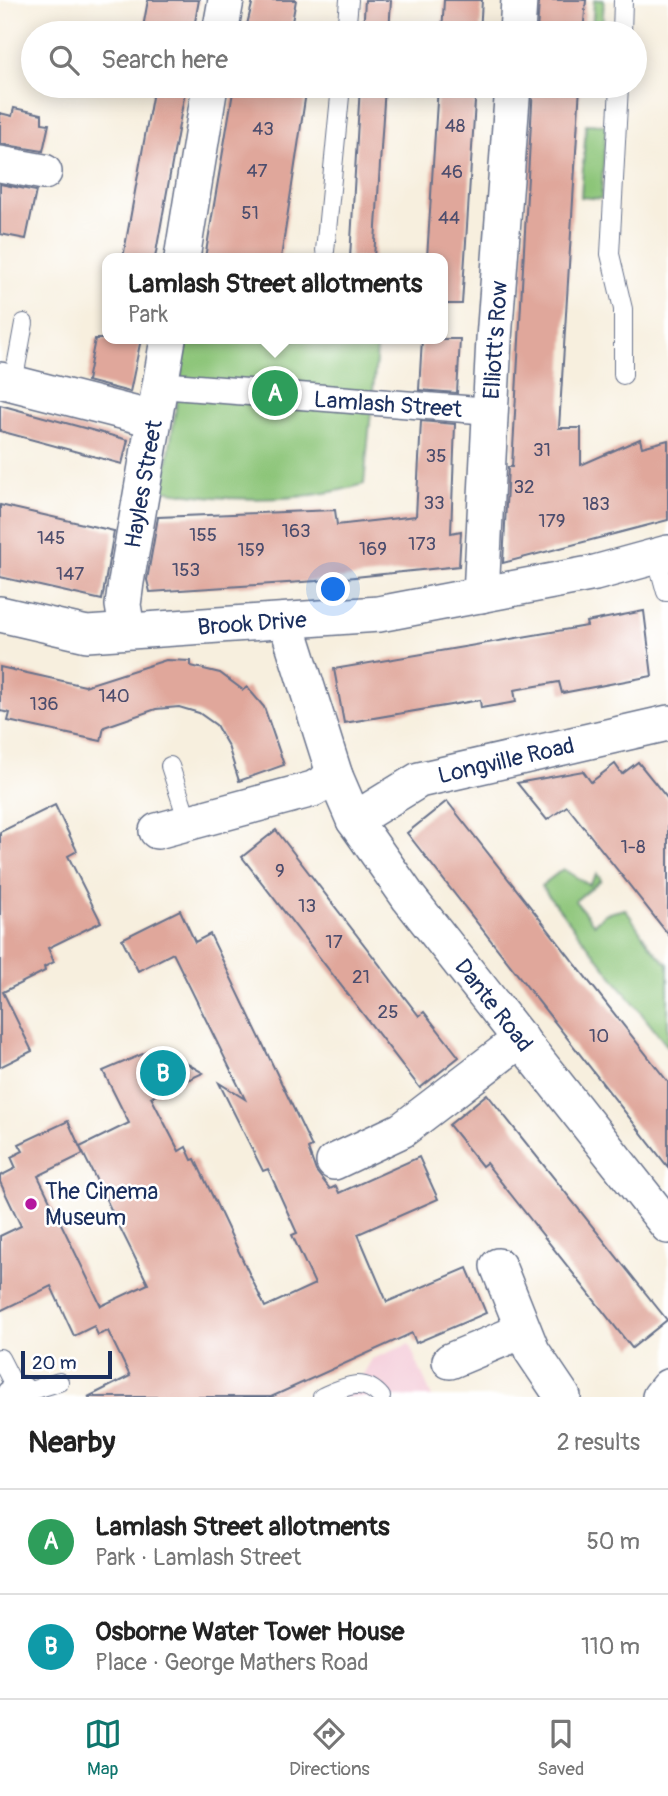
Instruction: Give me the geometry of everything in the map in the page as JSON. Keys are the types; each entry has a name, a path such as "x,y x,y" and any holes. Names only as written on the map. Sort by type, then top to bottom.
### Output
{"street":[{"path":"222,21 226,0"},
{"path":"518,21 519,0"},
{"path":"182,253 208,98"},
{"name":"Elliott's Row","path":"481,594 490,411 512,98"},
{"path":"0,164 44,172"},
{"name":"Hayles Street","path":"127,629 123,605 167,344"},
{"path":"7,381 153,419"},
{"name":"Lamlash Street","path":"160,385 490,411"},
{"name":"Brook Drive","path":"0,614 87,634 127,629 379,614 595,573 662,555"},
{"name":"Dante Road","path":"286,621 335,776 354,820 409,898 668,1226"},
{"name":"Longville Road","path":"354,820 419,780 668,724"},
{"path":"173,827 313,789 335,776"},
{"path":"334,1163 402,1130 521,1039"},
{"path":"498,1266 522,1331 563,1397"},
{"path":"450,1361 522,1331"},
{"path":"660,1397 668,1387"}],"lane":[{"path":"347,21 349,0"},
{"path":"623,21 624,0"},
{"path":"325,251 340,98"},
{"path":"618,98 610,254 623,309 623,375"},
{"path":"7,381 24,323"},
{"path":"662,555 666,592"},
{"path":"170,766 173,827"},
{"path":"0,1358 17,1396 59,1382"},
{"path":"323,1397 358,1383 370,1387 381,1397"}],"shaded area":[{"path":"409,1344 432,1397 323,1397 358,1383 372,1359"}],"green space":[{"path":"594,0 604,0 603,21 593,21"},
{"path":"586,124 606,125 601,199 581,197"},
{"path":"186,344 378,344 364,484 315,495 264,499 213,497 163,490"},
{"path":"563,869 589,885 597,874 601,880 575,901 594,924 605,914 625,909 649,945 668,964 668,1047 541,886"}],"building":[{"path":"148,0 199,0 195,21 144,21"},
{"path":"253,0 296,0 292,21 248,21"},
{"path":"365,0 391,0 390,21 364,21"},
{"path":"444,0 482,0 481,21 443,21"},
{"path":"539,0 586,0 584,21 538,21"},
{"path":"152,98 184,98 156,253 124,253"},
{"path":"232,98 305,98 282,253 206,253"},
{"path":"359,98 384,98 374,253 350,253"},
{"path":"437,98 475,98 462,304 448,304 448,253 427,253"},
{"path":"532,98 579,98 559,428 581,428 581,465 640,439 642,447 668,440 668,520 503,563 508,467 512,467"},
{"path":"14,108 42,114 42,123 49,124 43,151 0,144 0,113 12,116"},
{"path":"0,184 36,191 26,239 0,234"},
{"path":"95,339 102,339 102,344 140,344 130,392 87,381"},
{"path":"448,339 460,339 457,393 419,390 422,344 448,344"},
{"path":"0,405 128,440 122,464 0,431"},
{"path":"421,421 455,424 451,533 461,531 459,566 317,581 150,592 147,580 158,517 335,510 337,525 416,516"},
{"path":"0,505 114,531 102,600 0,577"},
{"path":"644,611 652,676 562,693 559,682 514,690 516,702 481,708 480,700 344,723 334,669 587,626 586,622"},
{"path":"166,660 191,661 191,666 220,673 243,690 247,687 264,707 284,765 239,781 228,746 216,725 199,713 179,707 156,709 104,727 101,741 8,721 10,713 0,711 0,667 85,686"},
{"path":"638,762 668,799 668,934 567,806 547,820 517,783 583,771 591,782 615,764 622,774"},
{"path":"447,801 668,1082 668,1167 407,833"},
{"path":"55,805 77,851 68,856 101,922 48,948 54,962 44,967 45,971 3,992 32,1051 0,1067 0,832"},
{"path":"276,830 419,1016 424,1012 459,1057 420,1088 242,857"},
{"path":"180,910 195,942 210,934 312,1147 308,1149 316,1171 330,1189 336,1186 339,1193 419,1157 438,1199 358,1234 387,1302 467,1268 486,1313 416,1343 412,1333 271,1397 88,1397 130,1376 108,1331 98,1335 94,1326 74,1336 51,1286 0,1311 0,1236 21,1226 0,1182 0,1176 16,1168 11,1157 23,1151 19,1144 68,1121 83,1154 38,1176 101,1306 148,1284 80,1147 129,1123 103,1071 159,1047 203,1073 151,1097 179,1151 186,1147 192,1160 195,1159 265,1307 315,1284 292,1235 297,1233 268,1169 263,1171 219,1083 245,1099 173,953 138,971 122,939"},
{"path":"487,1094 667,1320 632,1348 486,1163 482,1166 449,1125"}],"place":[{"name":"Lamlash Street allotments","path":"275,393"},
{"name":"Osborne Water Tower House","path":"163,1073"},
{"name":"The Cinema Museum","path":"31,1204"}]}
